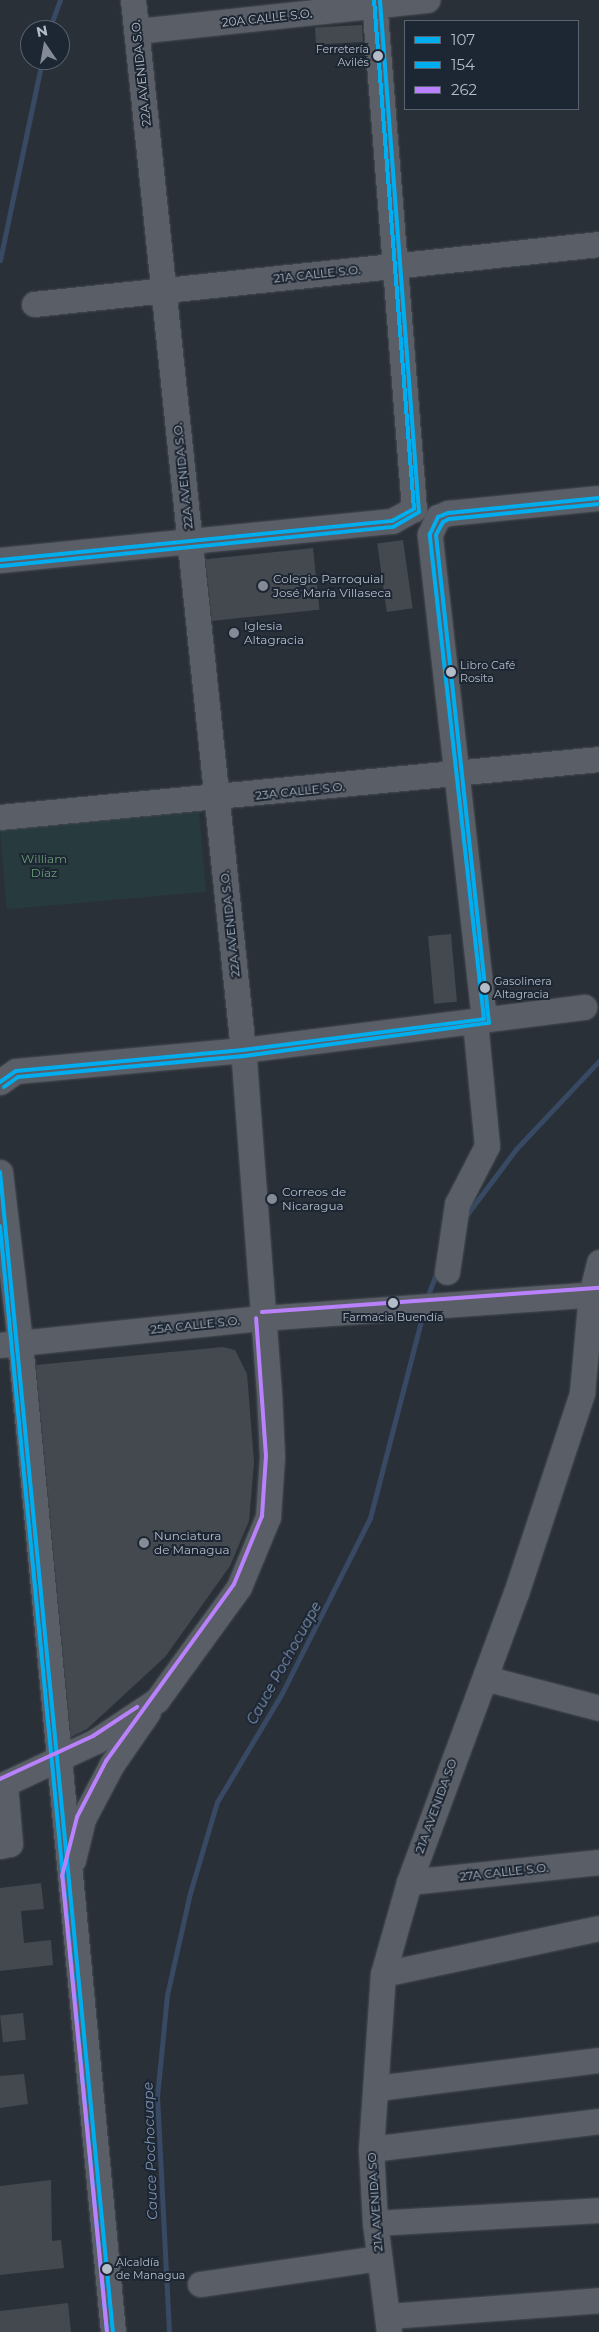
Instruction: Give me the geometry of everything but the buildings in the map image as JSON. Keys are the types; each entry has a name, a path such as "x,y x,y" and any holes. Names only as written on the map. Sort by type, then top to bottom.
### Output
{"street":[{"name":"22A AVENIDA S.O.","path":"57,1762 157,1700 239,1587 268,1517 272,1456 243,1050 133,0"},
{"name":"20A CALLE S.O.","path":"137,31 374,3 426,0"},
{"path":"374,3 397,266 423,517 455,775 479,1020 487,1146 456,1204 447,1272"},
{"name":"21A CALLE S.O.","path":"34,304 599,244"},
{"path":"0,560 438,517 454,512 599,498"},
{"name":"23A CALLE S.O.","path":"0,817 217,799 599,759"},
{"path":"1,1080 16,1071 243,1050 584,1007"},
{"path":"0,1172 10,1344 57,1762 114,2332"},
{"name":"21A AVENIDA SO","path":"388,2324 374,2224 372,2148 383,1974 409,1882 590,1394 595,1294 599,1262"},
{"name":"25A CALLE S.O.","path":"10,1344 262,1318 595,1294"},
{"path":"485,1678 599,1708"},
{"path":"68,1877 87,1813 112,1764 157,1700"},
{"path":"0,1846 10,1844 3,1786 57,1762"},
{"name":"27A CALLE S.O.","path":"409,1882 599,1862"},
{"path":"383,1974 599,1928"},
{"path":"377,2088 599,2060"},
{"path":"372,2148 599,2122"},
{"path":"374,2224 599,2210"},
{"path":"200,2284 379,2258"},
{"path":"388,2324 599,2300"}],"green space":[{"name":"William Díaz","path":"199,812 206,892 7,909 0,829"}],"waterway":[{"path":"53,20 60,0"},
{"path":"0,260 40,70"},
{"name":"Cauce Pochocuape","path":"465,1217 516,1149 599,1061"},
{"name":"Cauce Pochocuape","path":"426,1300 438,1268"},
{"name":"Cauce Pochocuape","path":"169,2332 157,2097 167,1995 190,1893 217,1802 282,1693 370,1518 423,1313"}],"transit line":[{"name":"107","path":"0,560 392,521 414,509 374,0"},
{"name":"154","path":"1,566 393,527 419,512 380,0"},
{"name":"107","path":"0,1082 16,1071 243,1050 484,1019 430,534 438,517 448,513 599,498"},
{"name":"154","path":"4,1087 18,1077 244,1056 489,1023 436,535 443,522 449,519 599,504"},
{"name":"107","path":"0,1172 113,2332"},
{"name":"154","path":"0,1226 107,2332"},
{"name":"262","path":"262,1312 599,1288"},
{"name":"262","path":"107,2332 62,1876 77,1817 106,1761 234,1584 262,1516 266,1456 256,1318"},
{"name":"262","path":"0,1779 93,1736 137,1707"}],"place":[{"name":"Ferretería Avilés","path":"378,56"},
{"name":"Colegio Parroquial José María Villaseca","path":"263,586"},
{"name":"Iglesia Altagracia","path":"234,633"},
{"name":"Libro Café Rosita","path":"451,672"},
{"name":"Gasolinera Altagracia","path":"485,988"},
{"name":"Correos de Nicaragua","path":"272,1199"},
{"name":"Farmacia Buendía","path":"393,1303"},
{"name":"Nunciatura de Managua","path":"144,1543"},
{"name":"Alcaldía de Managua","path":"107,2269"}]}
